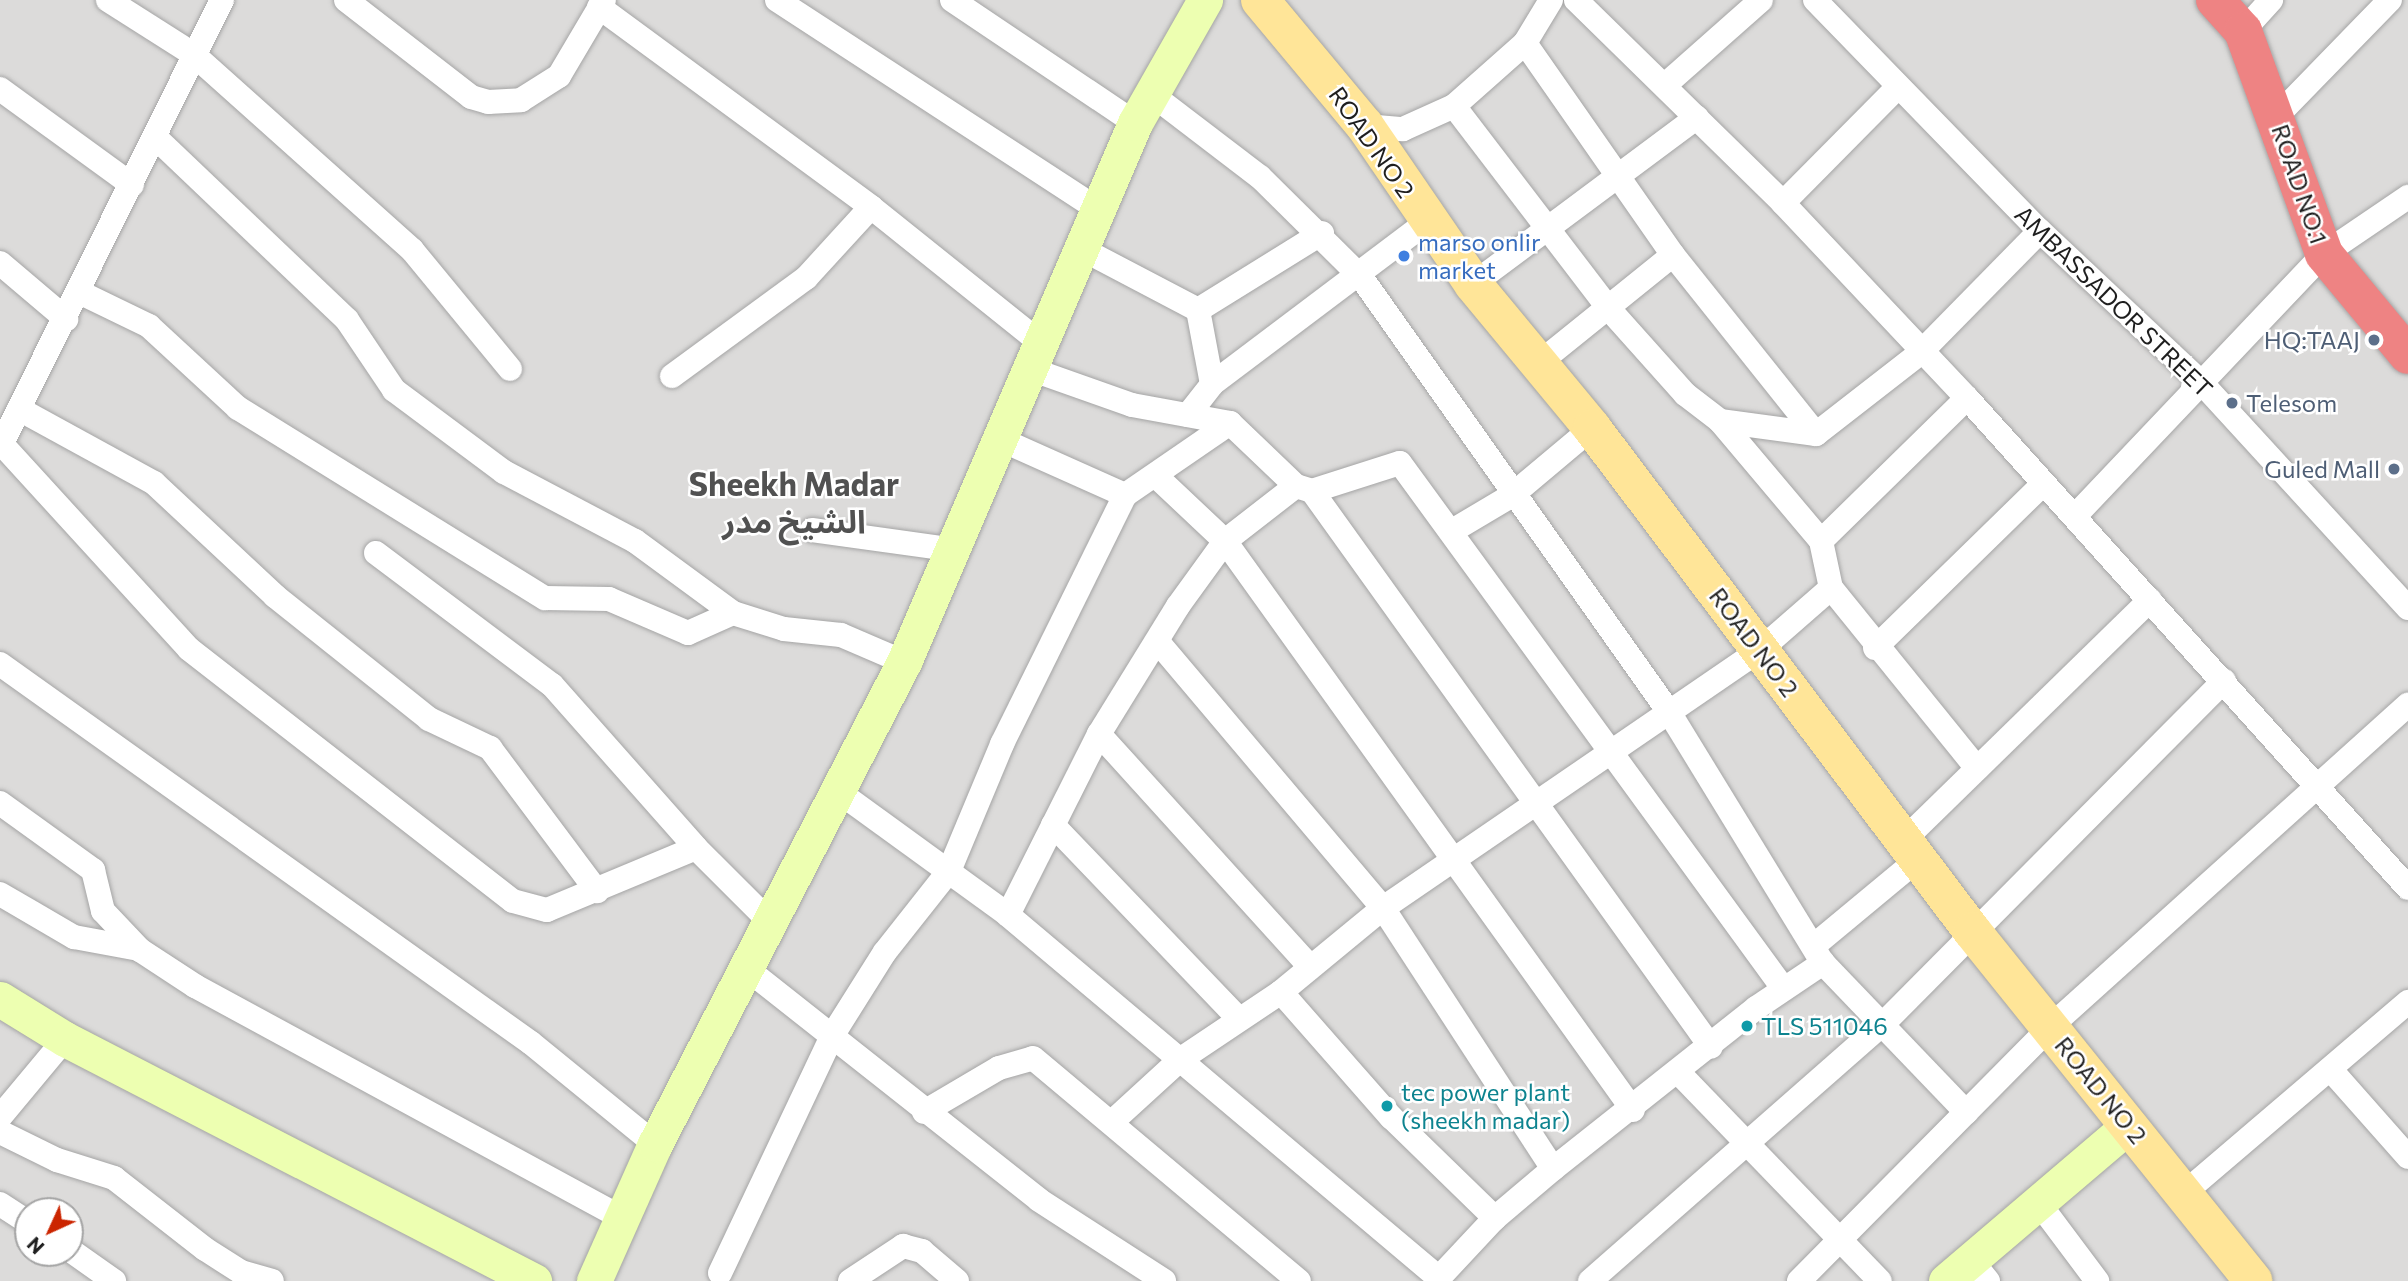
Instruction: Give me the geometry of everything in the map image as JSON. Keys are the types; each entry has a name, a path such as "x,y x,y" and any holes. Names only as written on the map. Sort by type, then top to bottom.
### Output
{"highway":[{"name":"ROAD NO.1","path":"2215,0 2243,32 2277,116 2324,254 2408,355"}],"main road":[{"name":"ROAD NO 2","path":"1260,0 1365,126 1427,222 1473,284 1591,428 1972,930 2253,1281"}],"street":[{"path":"108,0 193,54 412,250 510,369"},
{"path":"222,0 193,54 66,319 1,444 189,649 504,893 547,910 696,848"},
{"path":"346,0 471,97 488,102 521,100 559,76 601,4 871,207 1037,356 1132,405 1230,423 1304,488 1539,804 1711,1047"},
{"path":"777,0 1097,209"},
{"path":"594,1281 625,1219 654,1144 747,969 768,921 839,792 904,662 1004,442 1097,209 1143,108 1205,0"},
{"path":"1365,126 1403,130 1454,106 1525,43 1551,0"},
{"path":"1576,0 1783,203 1920,353 1967,398 2042,485 2075,516 2318,783 2408,888"},
{"path":"1665,85 1761,0"},
{"name":"AMBASSADOR STREET","path":"1815,0 1897,88 2040,231 2200,381 2408,608"},
{"path":"2243,32 2271,0"},
{"path":"2277,116 2390,0"},
{"path":"954,1 1143,108 1322,233 1361,277 1511,496 1669,712 1820,953 1966,1112"},
{"path":"1525,43 1673,255 1816,434"},
{"path":"1783,203 1897,88"},
{"path":"0,89 132,185"},
{"path":"1454,106 1610,310 1685,394 1720,421 1821,541 1831,588 1875,648 1977,768"},
{"path":"1473,284 1614,173 1697,117"},
{"path":"155,137 324,296 414,407 504,472 635,541 733,613 784,629 841,635 904,662"},
{"path":"2075,516 2200,381 2324,254 2408,197"},
{"path":"672,376 806,278 871,207"},
{"path":"1188,415 1212,384 1361,277 1427,222"},
{"path":"1720,421 1816,434 1920,353 2040,231"},
{"path":"1198,310 1322,233"},
{"path":"1082,249 1198,310"},
{"path":"1539,363 1610,310 1673,255"},
{"path":"0,263 66,319"},
{"path":"79,292 149,326 238,408 545,598 609,599 688,633 733,613"},
{"path":"1198,310 1212,384"},
{"path":"1821,541 1967,398"},
{"path":"19,409 154,483 275,596 418,711 490,748 597,891"},
{"path":"720,1273 832,1036 885,952 949,871 1002,744 1125,495 1157,477 1230,423"},
{"path":"1452,531 1511,496 1591,428"},
{"path":"1004,442 1125,495"},
{"path":"1008,915 1099,734 1225,541 1304,488 1394,461 1452,531 1783,988"},
{"path":"1157,477 1225,541 1451,862 1633,1110"},
{"path":"1875,648 2042,485"},
{"path":"812,530 957,550"},
{"path":"376,553 552,685 696,848 768,921"},
{"path":"1113,1121 1181,1059 1238,1018 1281,992 1383,908 1539,804 1610,751 1759,650 1831,588"},
{"path":"839,792 1008,915 1181,1059 1438,1280 1495,1217 1679,1073 1783,988 1820,953 1911,850 1977,768 2150,600"},
{"path":"1158,642 1383,908 1553,1169"},
{"path":"0,664 531,1043 654,1144"},
{"path":"1590,1281 1885,1022 1972,930 2224,681"},
{"path":"1799,1281 2050,1027 2318,783 2408,705"},
{"path":"1099,734 1310,967"},
{"path":"0,803 93,870 103,911 140,950 195,986 625,1219"},
{"path":"1053,825 1238,1018"},
{"path":"0,894 74,937 140,950"},
{"path":"747,969 924,1112 1039,1200 1164,1281"},
{"path":"1281,992 1391,1117 1495,1217"},
{"path":"0,999 65,1039 534,1281"},
{"path":"2183,1194 2408,1002"},
{"path":"0,1117 65,1039"},
{"path":"924,1112 1027,1057 1046,1066 1075,1100 1113,1121 1299,1281"},
{"path":"2331,1070 2408,1157"},
{"path":"1679,1073 1880,1281"},
{"path":"1968,1274 2038,1202 2129,1125"},
{"path":"0,1132 57,1160 114,1178 205,1249 241,1272 272,1281"},
{"path":"2038,1202 2097,1281"},
{"path":"850,1281 903,1246 922,1251 957,1281"},
{"path":"84,1260 114,1281"}],"shaded area":[{"path":"0,0 2408,0 2408,1281 0,1281"}],"place":[{"name":"marso onlir market","path":"1404,256"},
{"name":"HQ:TAAJ","path":"2374,340"},
{"name":"Telesom","path":"2232,403"},
{"name":"Guled Mall","path":"2394,469"},
{"name":"TLS 511046","path":"1747,1026"},
{"name":"tec power plant (sheekh madar)","path":"1387,1106"}],"district":[{"name":"Sheekh Madar الشيخ مدر","path":"794,502"}]}
